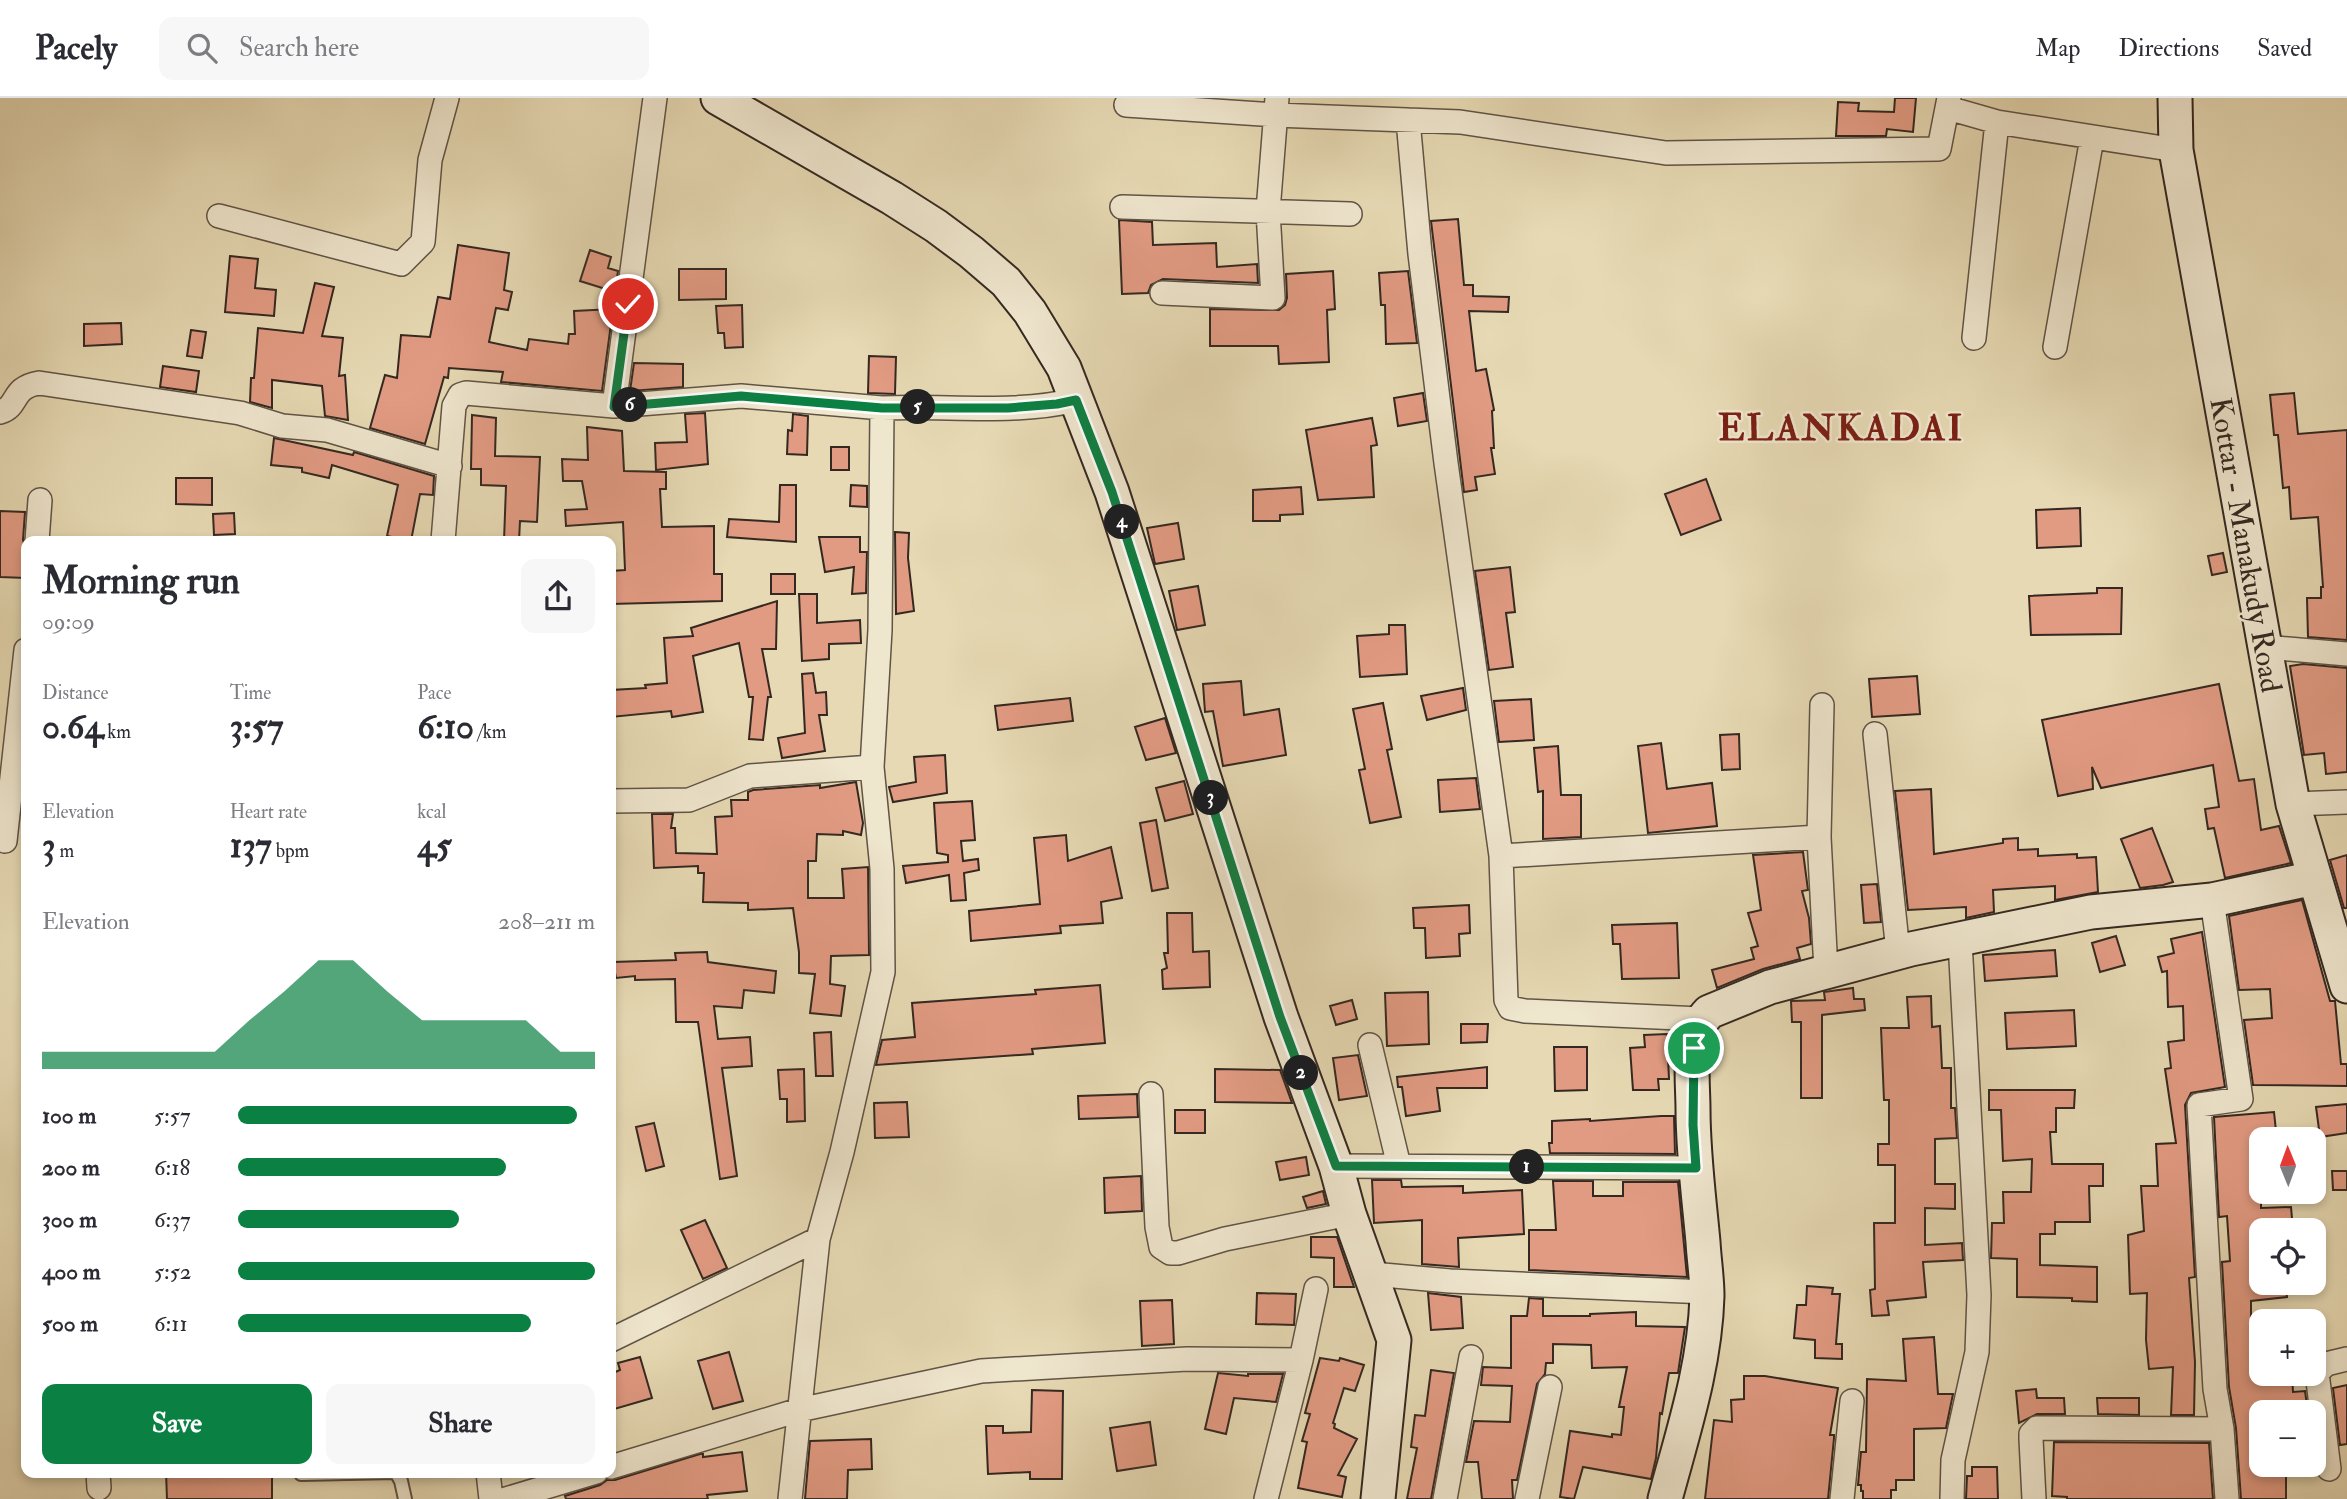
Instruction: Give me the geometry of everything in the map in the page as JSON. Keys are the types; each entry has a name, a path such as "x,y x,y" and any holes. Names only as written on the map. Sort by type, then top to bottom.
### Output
{"street":[{"path":"219,216 401,264 423,242 430,160 447,98"},
{"path":"614,407 655,98"},
{"path":"718,98 892,198 971,251 1006,282 1030,312 1064,368 1112,492 1280,1017 1336,1166 1349,1214 1394,1340 1378,1499"},
{"name":"Kottar - Manakudy Road","path":"2175,98 2176,150 2293,804 2347,986"},
{"path":"1126,105 1276,106 1408,120 1460,122 1665,153 1939,149 1947,111 1997,122 2176,150"},
{"path":"1163,293 1273,298 1268,211 1276,106"},
{"path":"1408,120 1420,254 1446,463 1501,856 1504,995 1510,1008 1525,1011 1701,1019"},
{"path":"1974,338 1997,122"},
{"path":"2055,347 2092,138"},
{"path":"1122,206 1350,214"},
{"path":"0,412 9,409 21,389 39,383 240,413 282,426 327,430 450,466"},
{"path":"443,536 454,406 460,395 466,393 614,407 741,396 882,408 1008,408 1076,400"},
{"path":"790,1499 818,1239 842,1152 883,972 882,869 872,767 880,630 882,408"},
{"path":"37,536 40,500"},
{"path":"2265,647 2347,654"},
{"path":"3,843 21,692"},
{"path":"1822,705 1819,837 1826,971"},
{"path":"1875,734 1898,952"},
{"path":"616,801 688,800 750,776 872,767"},
{"path":"2293,804 2347,802"},
{"path":"3,843 21,834"},
{"path":"1501,856 1819,837"},
{"path":"1665,1499 1696,1385 1704,1343 1707,1292 1693,1125 1693,1063 1695,1037 1701,1019 1709,1012 1745,997 1898,952 2091,912 2211,900 2314,878"},
{"path":"2211,900 2241,1099 2199,1105 2215,1389 2222,1429 2227,1499"},
{"path":"1952,1499 1953,1460 1977,1352 1979,1295 1960,941"},
{"path":"1370,1045 1399,1166"},
{"path":"1151,1094 1157,1227 1160,1245 1166,1251 1183,1252 1225,1239 1349,1214"},
{"path":"1336,1166 1696,1168"},
{"path":"616,1338 818,1239"},
{"path":"1372,1274 1450,1281 1707,1292"},
{"path":"1266,1499 1316,1289"},
{"path":"1445,1499 1471,1357"},
{"path":"616,1465 799,1409 981,1371 1188,1359 1301,1360"},
{"path":"2329,1469 2316,1373 2326,1364 2347,1359"},
{"path":"1527,1499 1550,1387"},
{"path":"1842,1499 1852,1401"},
{"path":"2034,1499 2031,1439 2036,1428 2222,1429"},
{"path":"489,1478 491,1499"},
{"path":"506,1499 576,1478"}],"lane":[{"path":"400,1478 405,1499"}],"building":[{"path":"1895,98 1916,98 1913,132 1887,129 1886,136 1836,136 1838,102 1859,103 1858,111 1894,112"},
{"path":"1458,219 1464,285 1473,285 1473,296 1509,297 1508,312 1469,311 1476,371 1486,369 1494,410 1494,448 1491,448 1495,474 1475,477 1477,490 1464,492 1431,221"},
{"path":"1119,220 1152,222 1153,245 1216,243 1217,267 1257,264 1258,283 1163,279 1151,285 1148,293 1122,294"},
{"path":"458,245 509,253 504,290 512,292 508,310 496,308 489,342 527,350 529,339 568,344 569,334 575,334 574,311 613,309 602,391 501,382 503,372 449,368 425,444 370,428 385,375 397,378 401,335 430,337 438,297 450,299"},
{"path":"590,250 611,257 608,268 618,271 615,292 580,281"},
{"path":"230,256 258,259 255,288 276,290 274,316 225,312"},
{"path":"679,269 726,269 726,299 679,300"},
{"path":"1333,271 1335,309 1327,310 1329,362 1279,364 1278,346 1210,346 1210,309 1279,310 1285,305 1287,298 1286,274"},
{"path":"1408,271 1417,343 1386,344 1385,305 1381,305 1379,273"},
{"path":"315,283 334,287 322,336 343,338 339,376 345,375 348,420 325,416 322,386 272,380 272,408 250,402 258,328 303,333"},
{"path":"742,305 743,347 725,348 724,333 718,333 716,306"},
{"path":"121,323 122,344 84,346 84,324"},
{"path":"191,330 206,332 202,358 187,356"},
{"path":"869,356 896,357 895,394 868,393"},
{"path":"634,363 683,364 683,387 630,391"},
{"path":"163,366 199,371 196,392 160,387"},
{"path":"1423,393 1427,421 1398,426 1394,398"},
{"path":"2294,393 2298,434 2347,430 2347,640 2308,637 2307,598 2321,598 2323,587 2318,517 2291,519 2289,487 2283,488 2278,435 2274,435 2270,395"},
{"path":"705,413 708,464 656,470 655,443 687,442 685,414"},
{"path":"793,414 808,416 807,455 787,454 788,430 792,431"},
{"path":"472,415 496,418 495,456 540,457 537,522 520,521 519,536 504,536 506,486 481,485 481,469 471,469"},
{"path":"1372,418 1377,445 1371,446 1374,497 1318,500 1306,430"},
{"path":"587,427 622,431 624,471 666,472 666,489 660,489 662,527 714,526 714,574 722,574 722,601 616,604 616,571 625,570 623,522 566,526 565,510 587,509 582,481 563,481 562,459 588,460"},
{"path":"274,438 353,455 354,452 434,476 433,495 420,494 412,536 387,536 398,485 332,465 329,478 302,472 302,468 271,465"},
{"path":"831,447 849,447 849,470 831,470"},
{"path":"176,478 212,478 212,505 176,504"},
{"path":"1706,479 1721,520 1681,535 1665,494"},
{"path":"780,485 796,485 796,542 727,537 729,519 779,522"},
{"path":"851,485 867,486 867,507 850,506"},
{"path":"1301,487 1303,514 1280,515 1280,521 1253,521 1253,490"},
{"path":"2080,508 2081,546 2037,548 2036,510"},
{"path":"0,511 25,512 23,536 21,536 21,578 0,577"},
{"path":"234,513 235,534 214,535 213,514"},
{"path":"1178,523 1184,559 1155,564 1147,528"},
{"path":"895,532 909,533 908,558 914,611 896,614"},
{"path":"819,537 860,537 860,552 867,552 866,593 852,594 854,567 825,572"},
{"path":"2223,553 2227,572 2212,575 2208,556"},
{"path":"1510,567 1515,612 1506,613 1513,667 1489,670 1475,571"},
{"path":"771,574 795,574 795,594 771,594"},
{"path":"1198,586 1205,625 1177,630 1169,591"},
{"path":"2097,588 2122,588 2121,634 2031,635 2029,596 2097,593"},
{"path":"799,594 817,594 817,623 860,620 861,643 829,644 829,659 802,661"},
{"path":"777,601 776,649 762,649 771,697 768,697 763,740 749,739 753,697 749,697 739,643 693,656 703,712 672,717 671,711 616,716 616,690 646,688 645,685 667,683 664,638 693,636 691,628"},
{"path":"1389,625 1405,625 1407,674 1360,677 1357,636 1389,634"},
{"path":"2303,664 2347,668 2347,772 2326,774 2324,753 2304,755 2290,666"},
{"path":"813,673 816,693 826,692 827,715 819,715 825,751 782,758 778,738 805,733 802,674"},
{"path":"1917,676 1920,714 1872,717 1869,679"},
{"path":"1241,681 1244,715 1279,709 1286,755 1223,766 1213,711 1205,712 1203,684"},
{"path":"2219,684 2239,781 2254,779 2261,830 2279,826 2291,863 2225,878 2214,828 2208,829 2205,809 2219,807 2213,765 2101,788 2092,767 2093,789 2058,796 2042,720"},
{"path":"1463,688 1466,710 1427,720 1421,696"},
{"path":"1070,698 1073,721 998,730 995,706"},
{"path":"1531,699 1534,740 1499,742 1494,701"},
{"path":"1383,703 1392,749 1387,750 1401,817 1370,823 1359,770 1365,769 1353,709"},
{"path":"1165,718 1176,753 1146,760 1135,727"},
{"path":"1739,734 1740,769 1722,770 1720,735"},
{"path":"1661,743 1667,789 1712,783 1717,826 1648,833 1638,746"},
{"path":"1558,746 1561,795 1581,795 1581,837 1543,839 1543,791 1538,792 1534,748"},
{"path":"945,755 947,793 893,802 889,787 916,782 914,757"},
{"path":"1476,778 1480,809 1440,812 1438,780"},
{"path":"1184,781 1193,814 1165,821 1156,788"},
{"path":"856,782 863,823 861,835 843,831 843,835 817,834 816,861 808,861 808,898 844,898 842,869 868,867 869,955 831,956 830,984 845,986 841,1016 810,1013 815,974 799,973 793,908 748,910 748,903 703,902 704,873 698,873 698,866 654,868 652,814 673,814 671,828 675,828 676,853 717,854 715,817 732,816 731,800 748,800 748,792 753,790 820,785 820,788"},
{"path":"1931,789 1934,854 2003,843 2003,839 2018,838 2018,850 2038,849 2038,856 2077,854 2077,858 2096,857 2098,892 2055,900 2055,886 1993,890 1994,912 1966,918 1966,907 1908,910 1895,791"},
{"path":"972,801 975,840 961,841 963,861 978,859 979,870 964,873 966,900 951,901 949,875 906,883 903,866 948,862 948,855 937,853 934,803"},
{"path":"1156,820 1168,888 1152,891 1140,823"},
{"path":"2152,828 2173,882 2140,888 2121,839"},
{"path":"1066,835 1068,861 1111,847 1122,898 1101,902 1103,923 1060,926 1061,933 971,941 969,911 1040,904 1034,838"},
{"path":"1803,852 1808,890 1802,891 1809,918 1811,944 1797,948 1800,959 1763,969 1717,988 1712,970 1754,959 1751,948 1758,946 1748,913 1761,910 1753,855"},
{"path":"2347,855 2347,908 2344,908 2330,860"},
{"path":"1877,884 1881,922 1864,923 1861,885"},
{"path":"2302,900 2330,1001 2335,1001 2341,1064 2347,1064 2347,1086 2253,1085 2244,1020 2272,1018 2270,989 2239,990 2229,916"},
{"path":"1469,905 1470,933 1459,934 1460,956 1426,958 1425,928 1414,928 1413,908"},
{"path":"1167,913 1192,913 1193,952 1209,951 1210,987 1163,989 1162,970 1167,968 1164,953 1168,953"},
{"path":"1677,923 1679,978 1622,979 1620,944 1613,944 1612,925"},
{"path":"2202,932 2225,1087 2191,1093 2185,1105 2195,1277 2189,1278 2195,1362 2194,1415 2171,1415 2173,1367 2149,1369 2146,1340 2147,1293 2130,1294 2128,1235 2144,1231 2141,1186 2158,1186 2156,1144 2176,1143 2165,1069 2171,1068 2168,1042 2184,1040 2183,1006 2168,1007 2167,971 2162,972 2158,957 2174,953 2171,939"},
{"path":"2116,936 2125,965 2100,972 2092,943"},
{"path":"2055,950 2057,976 1985,981 1983,955"},
{"path":"707,952 708,962 776,971 774,993 744,990 742,1008 714,1006 718,1039 750,1037 752,1066 722,1068 737,1176 720,1179 698,1022 676,1022 675,979 635,980 635,976 616,978 616,962 676,960 675,953"},
{"path":"1100,985 1105,1043 1032,1049 1033,1054 876,1065 882,1040 915,1037 912,1003 1036,994 1035,990"},
{"path":"1853,988 1854,999 1864,999 1865,1010 1822,1015 1822,1098 1801,1098 1801,1022 1792,1022 1791,1001 1825,1000 1824,992"},
{"path":"1428,992 1429,1044 1387,1046 1385,993"},
{"path":"1931,996 1932,1027 1940,1026 1942,1068 1951,1068 1951,1108 1955,1108 1957,1138 1935,1139 1935,1184 1955,1184 1955,1209 1925,1208 1925,1245 1962,1243 1963,1260 1923,1262 1926,1297 1887,1301 1889,1315 1872,1316 1870,1290 1875,1289 1874,1223 1895,1223 1895,1165 1878,1165 1878,1144 1889,1144 1889,1100 1884,1100 1881,1028 1909,1028 1907,997"},
{"path":"1352,1000 1357,1019 1336,1025 1330,1006"},
{"path":"2074,1010 2076,1046 2007,1049 2005,1013"},
{"path":"1461,1024 1488,1024 1487,1042 1461,1043"},
{"path":"831,1032 833,1076 816,1076 814,1033"},
{"path":"1667,1034 1669,1079 1658,1079 1659,1090 1633,1090 1630,1048 1645,1047 1644,1035"},
{"path":"1554,1047 1587,1047 1587,1090 1555,1091"},
{"path":"1358,1055 1367,1096 1339,1100 1333,1058"},
{"path":"1487,1067 1487,1088 1437,1088 1440,1111 1406,1116 1402,1087 1398,1087 1397,1077"},
{"path":"804,1069 805,1121 787,1122 787,1099 780,1099 778,1070"},
{"path":"1215,1069 1280,1070 1292,1103 1215,1102"},
{"path":"1989,1090 2075,1090 2074,1108 2056,1108 2056,1132 2050,1132 2052,1164 2103,1164 2103,1186 2089,1186 2090,1222 2055,1222 2055,1234 2040,1234 2040,1265 2097,1267 2097,1302 2072,1301 2072,1298 2017,1297 2017,1259 1991,1258 1992,1223 2004,1223 2003,1192 2031,1192 2032,1159 2003,1161 2001,1110 1989,1110"},
{"path":"1137,1094 1138,1117 1079,1119 1078,1096"},
{"path":"907,1102 909,1137 875,1138 874,1103"},
{"path":"2347,1104 2347,1133 2326,1136 2326,1127 2319,1127 2316,1107"},
{"path":"1175,1110 1205,1110 1205,1133 1175,1133"},
{"path":"2274,1112 2276,1127 2249,1127 2249,1204 2261,1204 2261,1208 2291,1207 2292,1218 2249,1218 2249,1295 2287,1297 2251,1301 2249,1386 2293,1386 2293,1392 2305,1391 2306,1400 2249,1400 2249,1477 2286,1477 2286,1499 2241,1499 2236,1428 2229,1387 2222,1262 2230,1261 2227,1216 2219,1217 2214,1117"},
{"path":"1674,1116 1675,1154 1550,1153 1552,1121"},
{"path":"654,1123 664,1166 646,1171 636,1127"},
{"path":"1306,1157 1309,1175 1280,1180 1276,1162"},
{"path":"2332,1171 2347,1171 2347,1190 2333,1190"},
{"path":"1141,1176 1142,1211 1105,1213 1104,1178"},
{"path":"1372,1180 1401,1180 1402,1187 1463,1186 1463,1193 1522,1190 1524,1234 1458,1238 1459,1267 1422,1264 1422,1220 1374,1223"},
{"path":"1553,1181 1593,1181 1593,1196 1623,1196 1623,1182 1678,1182 1687,1277 1529,1270 1529,1230 1556,1230"},
{"path":"1323,1191 1326,1204 1307,1208 1303,1197"},
{"path":"705,1220 727,1268 703,1279 681,1230"},
{"path":"1311,1237 1337,1237 1354,1287 1334,1287 1334,1258 1311,1257"},
{"path":"1807,1286 1833,1288 1832,1294 1840,1294 1836,1344 1842,1344 1842,1359 1815,1358 1815,1340 1794,1338 1797,1305 1806,1305"},
{"path":"1257,1293 1296,1294 1294,1325 1256,1324"},
{"path":"1428,1293 1461,1297 1463,1328 1431,1330"},
{"path":"1529,1298 1543,1299 1543,1316 1636,1312 1636,1326 1685,1327 1678,1373 1669,1373 1662,1414 1660,1413 1656,1458 1651,1479 1583,1467 1574,1499 1560,1497 1570,1431 1612,1437 1612,1434 1621,1435 1624,1407 1619,1407 1627,1367 1592,1368 1591,1345 1553,1344 1553,1363 1546,1363 1545,1374 1537,1384 1517,1480 1512,1480 1513,1499 1482,1499 1478,1462 1466,1462 1474,1421 1510,1422 1512,1386 1481,1385 1483,1367 1511,1368 1511,1316 1527,1316"},
{"path":"1172,1300 1174,1344 1142,1346 1140,1301"},
{"path":"1934,1337 1938,1394 1953,1394 1946,1428 1914,1429 1914,1480 1896,1480 1896,1490 1891,1490 1891,1499 1863,1499 1861,1485 1858,1485 1861,1452 1866,1452 1867,1379 1906,1381 1903,1339"},
{"path":"729,1352 743,1401 713,1409 698,1361"},
{"path":"640,1357 652,1398 616,1409 616,1372 620,1370 618,1363"},
{"path":"1320,1358 1339,1361 1340,1358 1364,1365 1355,1391 1344,1388 1333,1423 1334,1428 1357,1439 1338,1475 1346,1477 1342,1497 1298,1488 1307,1442 1302,1441 1310,1414 1305,1413"},
{"path":"1431,1370 1454,1373 1431,1499 1407,1499 1417,1448 1411,1447 1415,1415 1425,1416"},
{"path":"1218,1373 1248,1376 1283,1374 1276,1402 1234,1398 1226,1434 1205,1429"},
{"path":"1744,1376 1765,1376 1838,1388 1830,1435 1834,1435 1834,1438 1828,1499 1705,1499 1714,1420 1732,1422 1731,1400 1744,1399"},
{"path":"2347,1385 2347,1444 2340,1445 2333,1388"},
{"path":"2036,1389 2037,1398 2064,1398 2065,1414 2037,1414 2019,1423 2016,1391"},
{"path":"1032,1390 1063,1391 1062,1479 1030,1479 1030,1472 988,1474 986,1426 1003,1426 1003,1433 1031,1432"},
{"path":"2097,1398 2139,1398 2139,1415 2098,1414"},
{"path":"1150,1422 1156,1465 1117,1471 1110,1428"},
{"path":"871,1439 872,1469 848,1470 847,1499 805,1499 810,1441"},
{"path":"2054,1442 2209,1443 2213,1499 2067,1499 2052,1496"},
{"path":"742,1452 747,1491 707,1495 708,1499 566,1499 565,1496 600,1485 607,1480 615,1480 700,1454 703,1454 703,1457"},
{"path":"1972,1467 1997,1467 1998,1499 1966,1499 1967,1476 1972,1476"},
{"path":"166,1478 272,1478 272,1499 167,1499"}],"district":[{"name":"ELANKADAI","path":"1841,427"}],"route":[{"path":"628,304 614,407 741,396 882,408 1008,408 1076,400 1112,492 1280,1017 1336,1166 1696,1168 1693,1125 1694,1048"}]}
